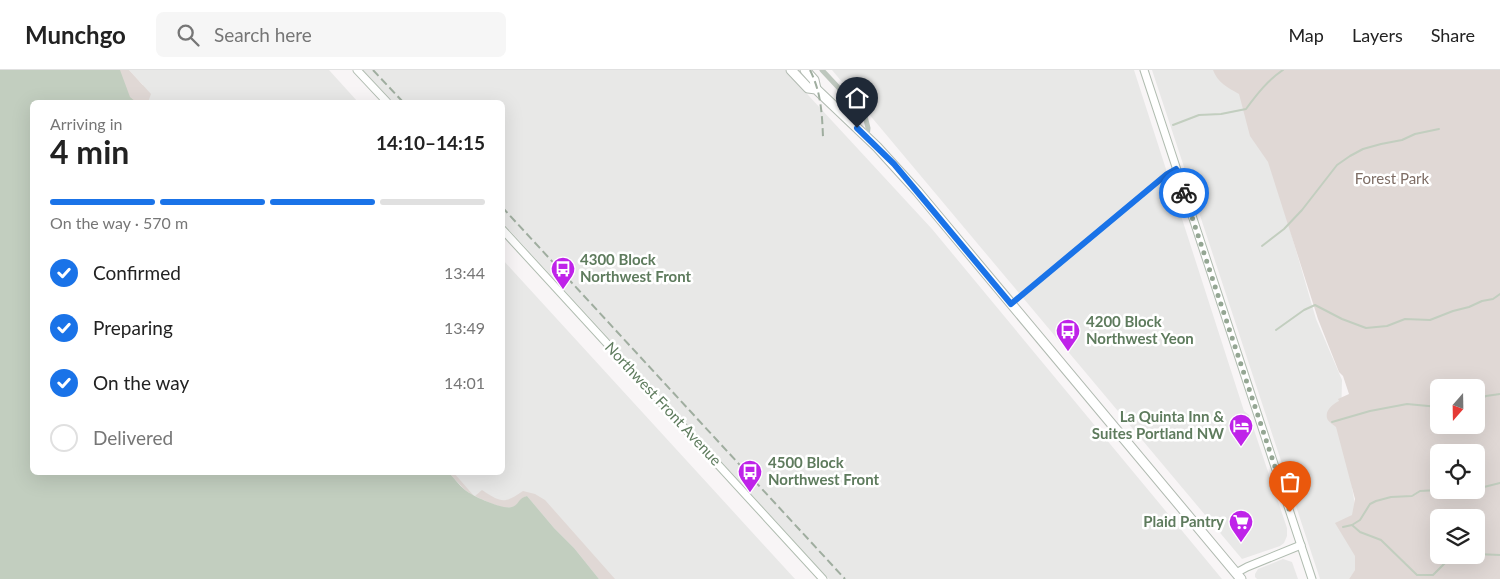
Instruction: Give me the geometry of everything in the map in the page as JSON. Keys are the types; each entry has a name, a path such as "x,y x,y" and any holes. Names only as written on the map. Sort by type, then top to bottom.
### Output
{"highway":[{"path":"791,70 808,88 816,90 867,137 907,179 1239,576"},
{"path":"805,70 814,80 816,90"}],"main road":[{"path":"357,70 385,100"},
{"path":"1144,70 1312,579"},
{"name":"Northwest Front Avenue","path":"505,232 822,579"},
{"path":"1239,576 1247,567 1301,546"}],"street":[{"path":"822,70 865,116 868,128 867,137"},
{"path":"1011,304 1167,174 1176,169"}],"shaded area":[{"path":"0,70 120,70 130,97 134,100 30,100 30,475 451,475 469,493 495,505 512,507 527,496 599,579 0,579"},
{"path":"129,70 329,70 356,100 137,100 143,85"},
{"path":"362,70 785,70 932,229 1222,579 829,579 505,225 505,100 389,100"},
{"path":"832,70 1134,70 1244,411 1249,415 1287,528 1287,536 1284,543 1242,559"},
{"path":"1152,70 1238,70 1277,185 1316,319 1342,380 1341,422 1355,505 1358,566 1349,579 1320,579"},
{"path":"505,262 795,579 599,579 587,565 487,516 472,495 451,475 505,475"},
{"path":"1283,559 1292,562 1298,579 1257,579 1255,577 1258,569"}],"green space":[{"path":"99,70 129,70 151,94 149,100 122,100"},
{"name":"Forest Park","path":"1213,70 1500,70 1500,579 1349,579 1355,570 1355,556 1335,523 1352,515 1355,499 1336,427 1328,421 1327,412 1339,401 1338,399 1349,394 1318,319 1268,162 1250,136 1239,94 1217,78"},
{"path":"451,475 456,475 474,496 465,490"},
{"path":"482,490 503,500 507,500 523,491 535,494 545,500 615,579 599,579 527,496 522,498 517,505 506,508 475,496"}],"waterway":[{"path":"1173,125 1199,115 1221,114 1246,109 1272,78 1283,70"},
{"path":"1262,246 1284,229 1302,210 1337,165 1350,156 1363,149 1439,129"},
{"path":"1276,330 1304,310 1315,305 1342,319 1366,328 1387,326 1405,319 1430,320 1482,301 1493,299 1500,294"},
{"path":"1485,396 1500,394"},
{"path":"1332,422 1370,411 1407,404 1430,406"},
{"path":"1485,487 1500,483"},
{"path":"1343,527 1352,525 1360,520 1370,504 1376,501 1391,497 1412,496 1420,491 1430,490"},
{"path":"1352,525 1360,532 1381,540 1417,575 1433,575 1444,564"},
{"path":"1485,554 1500,555"}],"railway":[{"path":"373,70 401,100"},
{"path":"810,70 819,95 823,137"},
{"path":"505,210 845,579"}],"way so far":[{"path":"1184,193 1290,512"}],"place":[{"name":"4300 Block Northwest Front","path":"563,290"},
{"name":"4200 Block Northwest Yeon","path":"1068,352"},
{"name":"La Quinta Inn & Suites Portland NW","path":"1241,447"},
{"name":"4500 Block Northwest Front","path":"750,493"},
{"name":"Plaid Pantry","path":"1241,543"}],"route":[{"path":"857,128 894,164 1011,304 1167,174 1176,169 1184,193"}]}
